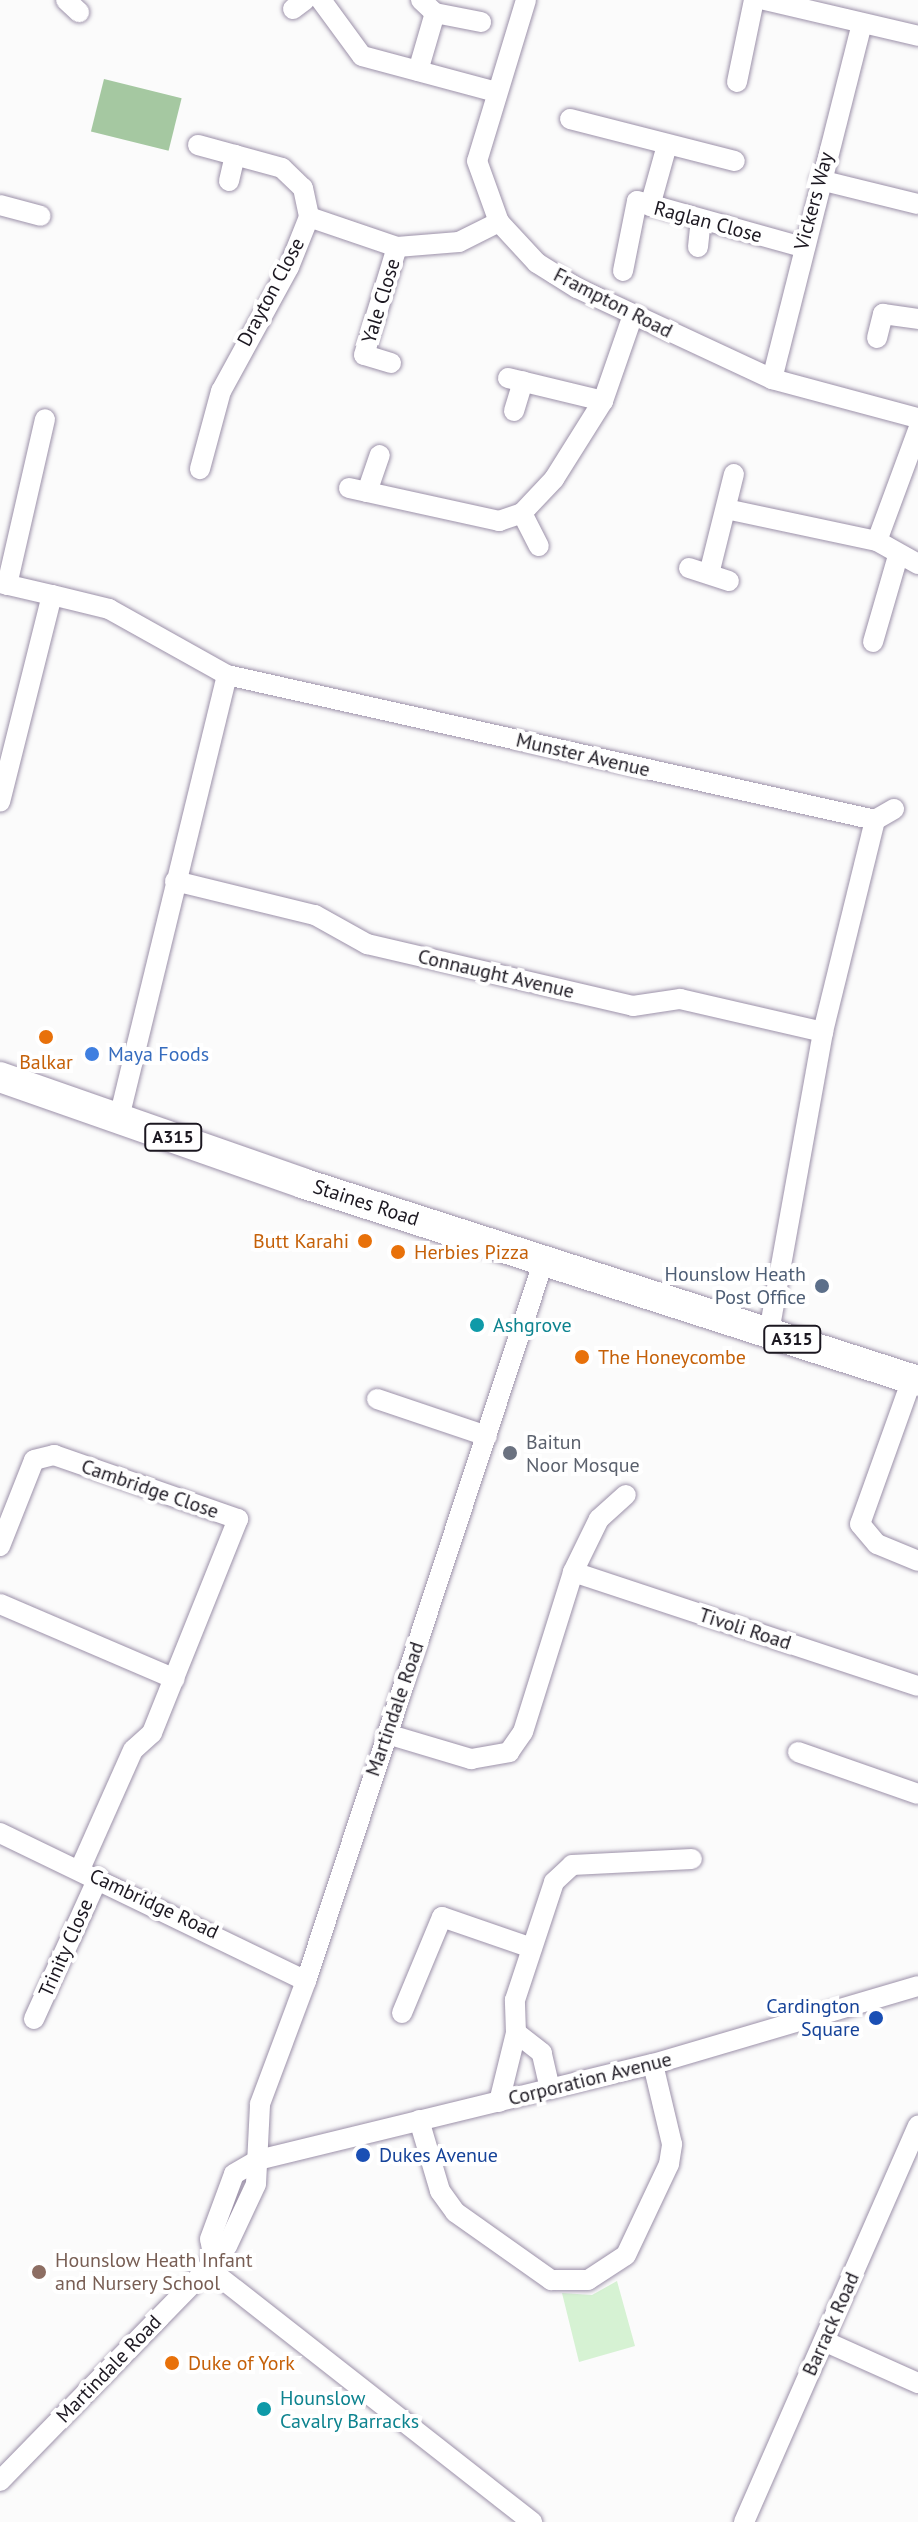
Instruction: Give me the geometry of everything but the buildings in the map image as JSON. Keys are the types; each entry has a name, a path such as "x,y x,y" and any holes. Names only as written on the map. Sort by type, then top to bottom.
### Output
{"main road":[{"name":"Staines Road","path":"0,1077 544,1260 915,1380"}],"street":[{"path":"321,0 362,56 496,92"},
{"name":"Frampton Road","path":"526,0 477,161 499,222 537,263 633,315 772,379 918,418"},
{"path":"737,82 754,0"},
{"path":"765,0 918,36"},
{"path":"418,71 428,6 481,22"},
{"name":"Vickers Way","path":"772,379 802,247 862,24"},
{"path":"570,119 735,161"},
{"name":"Drayton Close","path":"198,145 282,168 303,188 309,217 289,267 221,391 200,469"},
{"path":"650,206 667,145"},
{"path":"229,181 235,155"},
{"path":"820,180 918,204"},
{"name":"Raglan Close","path":"623,271 637,201 802,247"},
{"path":"0,205 41,216"},
{"path":"309,217 397,247 459,242 499,222"},
{"path":"698,247 701,219"},
{"name":"Yale Close","path":"391,363 355,353 397,247"},
{"path":"877,338 883,314 918,319"},
{"path":"380,455 358,490 499,521 522,513 554,479 603,401 633,315"},
{"path":"514,411 516,380 603,401"},
{"path":"4,584 45,419"},
{"path":"877,541 918,430"},
{"path":"709,575 734,474"},
{"path":"726,509 877,541 898,556 918,564"},
{"path":"522,513 539,546"},
{"path":"873,642 898,556"},
{"name":"Munster Avenue","path":"4,584 109,609 227,675 875,820"},
{"path":"0,802 52,595"},
{"path":"119,1118 227,675"},
{"path":"769,1331 823,1032 875,820 894,809"},
{"name":"Connaught Avenue","path":"175,881 315,915 367,944 618,1003 633,1006 680,999 823,1032"},
{"name":"Martindale Road","path":"258,2160 260,2104 306,1981 544,1260"},
{"path":"915,1380 860,1524 877,1544 918,1561"},
{"path":"377,1399 487,1436"},
{"name":"Cambridge Close","path":"0,1546 34,1460 54,1455 238,1519 152,1733 133,1750 89,1874"},
{"path":"387,1734 471,1759 509,1752 523,1732 573,1572 599,1519 626,1495"},
{"name":"Tivoli Road","path":"573,1572 918,1686"},
{"path":"0,1604 175,1679"},
{"path":"798,1752 918,1794"},
{"name":"Cambridge Road","path":"0,1833 306,1981"},
{"path":"499,2102 516,2033 515,2000 554,1882 572,1865 692,1859"},
{"name":"Trinity Close","path":"34,2019 89,1874"},
{"path":"402,2013 442,1917 532,1948"},
{"name":"Corporation Avenue","path":"258,2160 653,2064 918,1986"},
{"path":"516,2033 542,2053 550,2089"},
{"path":"419,2120 440,2191 455,2212 551,2280 588,2280 626,2255 669,2164 672,2144 653,2064"},
{"name":"Barrack Road","path":"744,2522 918,2126"},
{"path":"258,2160 234,2174 210,2239 210,2261 532,2522"},
{"name":"Martindale Road","path":"0,2481 210,2261"},
{"path":"824,2341 918,2383"}],"green space":[{"path":"104,79 182,98 169,151 91,131"},
{"path":"617,2281 635,2346 579,2362 562,2293 592,2295"}],"place":[{"name":"Balkar","path":"46,1037"},
{"name":"Maya Foods","path":"92,1054"},
{"name":"Butt Karahi","path":"365,1241"},
{"name":"Herbies Pizza","path":"398,1252"},
{"name":"Hounslow Heath Post Office","path":"822,1286"},
{"name":"Ashgrove","path":"477,1325"},
{"name":"The Honeycombe","path":"582,1357"},
{"name":"Baitun Noor Mosque","path":"510,1453"},
{"name":"Cardington Square","path":"876,2018"},
{"name":"Dukes Avenue","path":"363,2155"},
{"name":"Hounslow Heath Infant and Nursery School","path":"39,2272"},
{"name":"Duke of York","path":"172,2363"},
{"name":"Hounslow Cavalry Barracks","path":"264,2409"}]}
